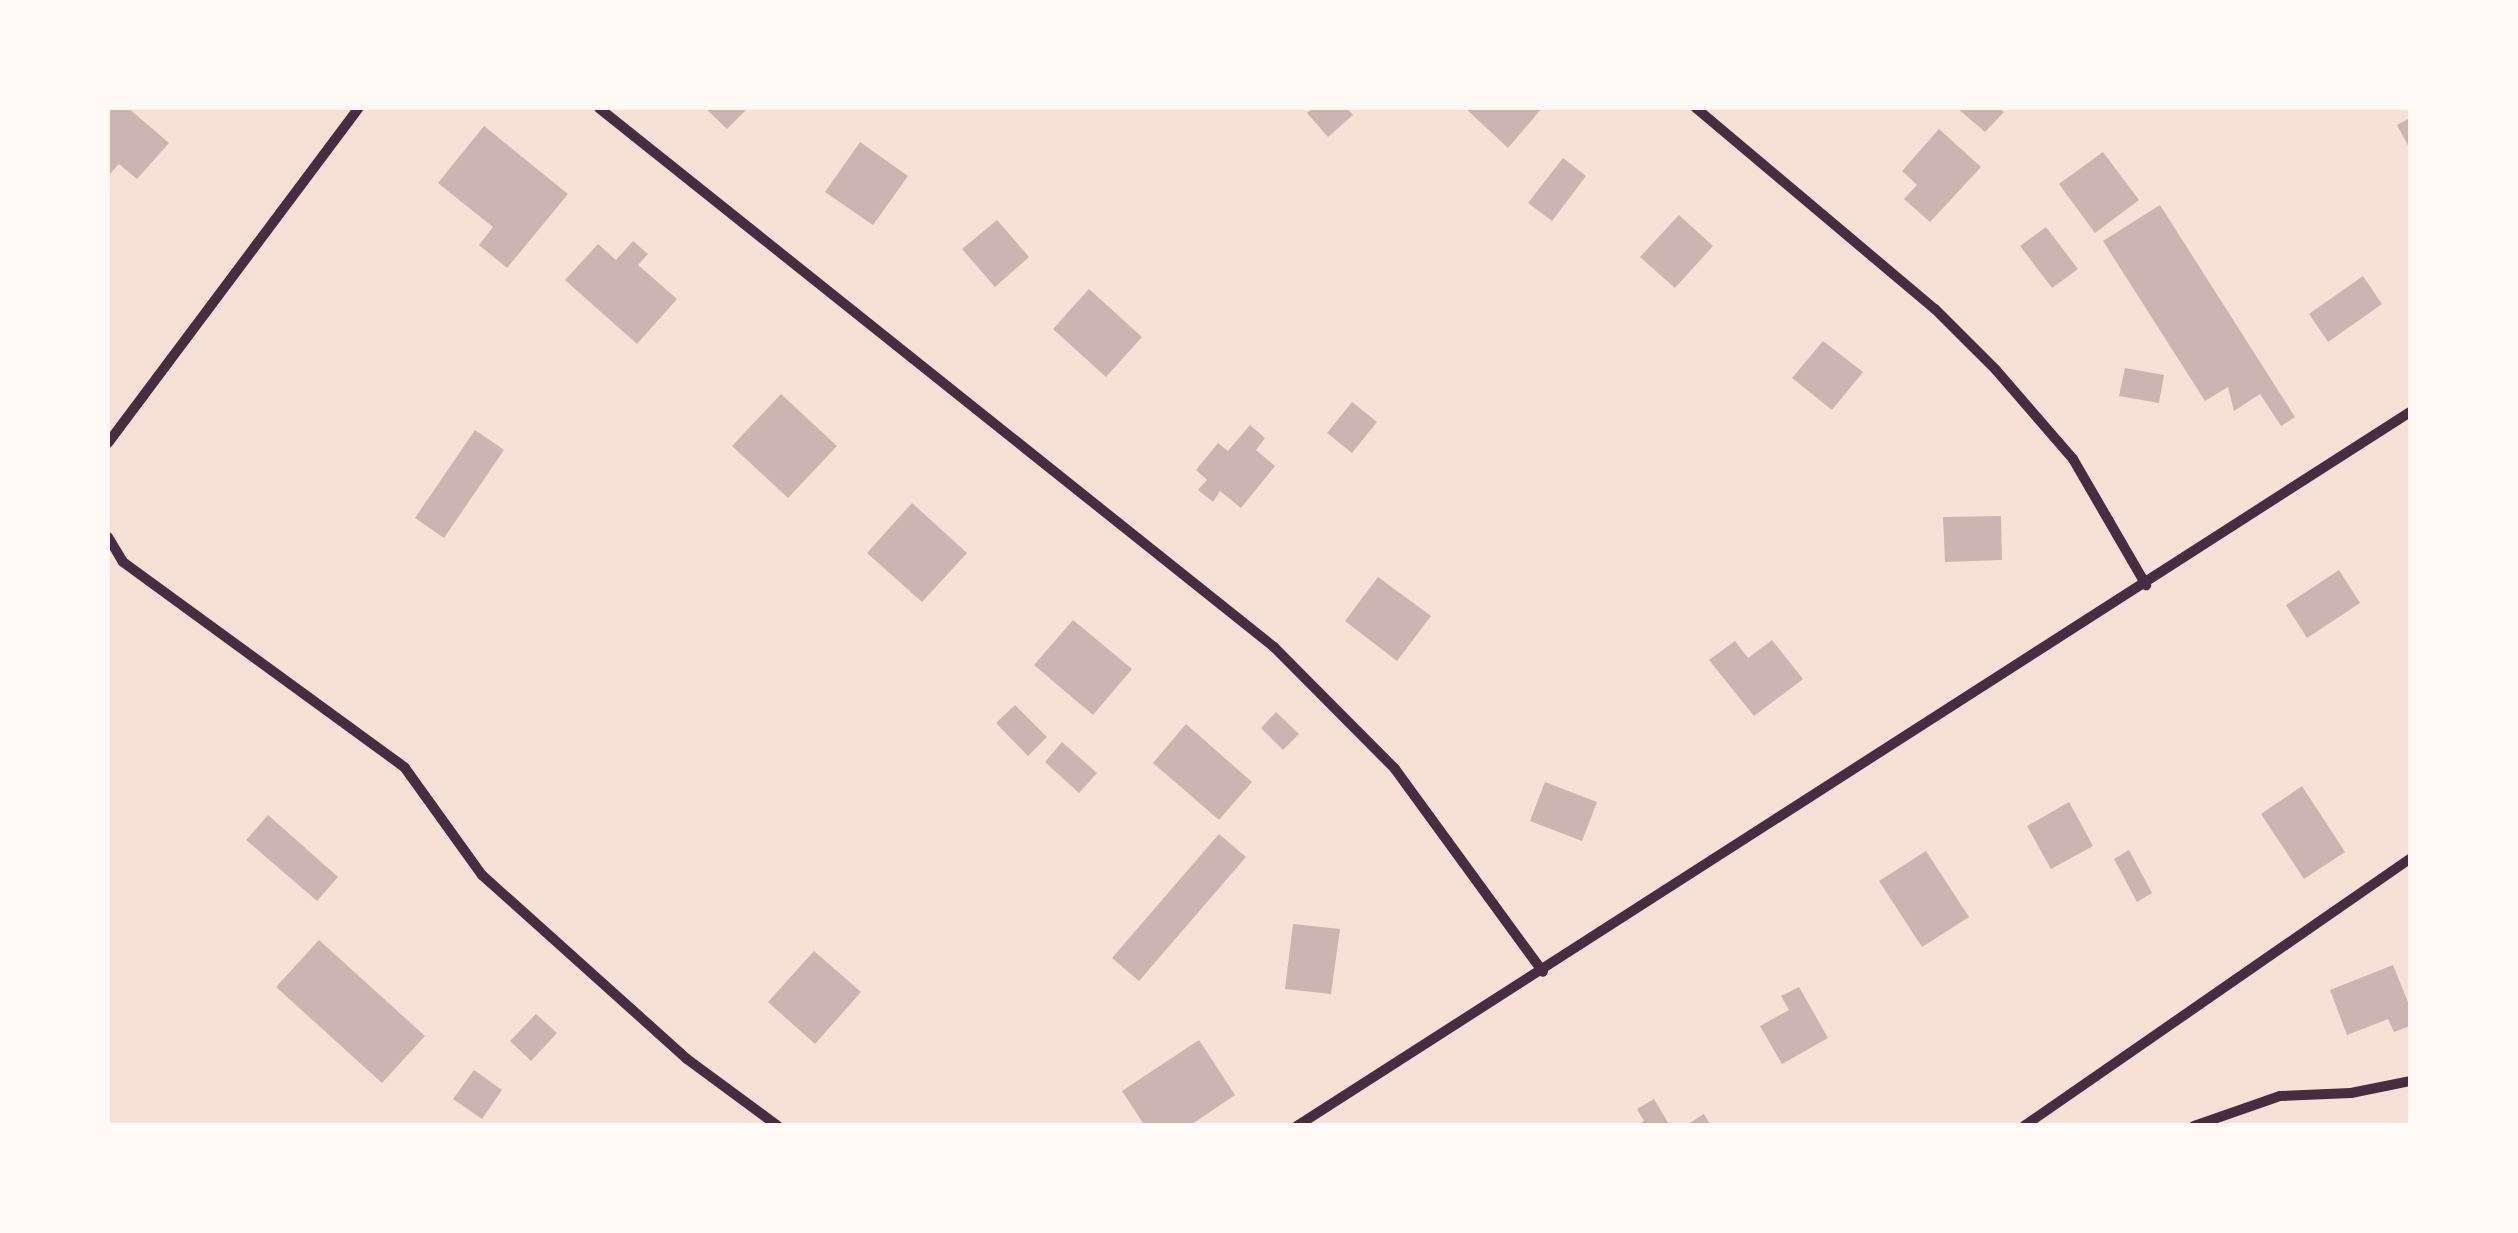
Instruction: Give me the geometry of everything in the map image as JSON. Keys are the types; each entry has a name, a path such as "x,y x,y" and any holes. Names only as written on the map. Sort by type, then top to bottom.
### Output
{"street":[{"path":"108,444 358,108"},
{"path":"599,108 1274,647 1394,770 1542,972"},
{"path":"1696,108 1935,309 1996,370 2072,458 2146,585"},
{"path":"1297,1126 2146,585 2410,412"},
{"path":"108,537 123,562 405,768 482,875 686,1059 778,1126"},
{"path":"2024,1126 2410,859"},
{"path":"2194,1126 2280,1096 2351,1093 2410,1081"}],"building":[{"path":"108,108 128,108 169,143 137,179 119,164 108,176"},
{"path":"705,108 748,108 727,129"},
{"path":"1313,108 1347,108 1353,115 1328,137 1307,113"},
{"path":"1465,108 1542,108 1508,148"},
{"path":"1957,108 1999,108 2004,112 1985,132"},
{"path":"2410,118 2410,149 2397,125"},
{"path":"484,126 568,194 507,268 479,245 493,227 438,183"},
{"path":"1939,129 1981,167 1930,222 1904,199 1917,185 1902,171"},
{"path":"860,142 908,176 873,225 825,192"},
{"path":"2103,152 2139,200 2095,233 2059,184"},
{"path":"1563,158 1586,176 1552,221 1528,203"},
{"path":"2160,205 2295,417 2281,426 2260,394 2234,411 2228,387 2205,401 2103,241"},
{"path":"1679,215 1713,246 1675,288 1640,257"},
{"path":"997,220 1029,257 995,287 962,249"},
{"path":"2046,227 2078,269 2052,288 2020,246"},
{"path":"633,241 648,254 638,265 677,299 637,344 565,280 598,244 616,260"},
{"path":"2363,276 2382,304 2328,342 2309,314"},
{"path":"1089,289 1142,337 1106,377 1053,329"},
{"path":"1823,341 1863,372 1832,410 1792,378"},
{"path":"2125,368 2164,375 2159,403 2119,396"},
{"path":"781,394 837,446 788,498 732,446"},
{"path":"1352,402 1377,422 1352,453 1327,433"},
{"path":"1250,425 1265,438 1256,450 1275,466 1241,508 1220,491 1213,502 1198,490 1207,480 1196,470 1218,443 1228,451"},
{"path":"475,430 504,450 444,538 415,518"},
{"path":"912,503 967,553 922,602 867,553"},
{"path":"2001,516 2002,560 1945,562 1943,517"},
{"path":"2339,570 2360,603 2307,638 2286,605"},
{"path":"1378,577 1431,616 1397,661 1345,621"},
{"path":"1073,620 1132,669 1093,715 1034,665"},
{"path":"1772,640 1803,679 1754,716 1709,660 1735,641 1748,658"},
{"path":"1015,705 1047,737 1028,756 996,723"},
{"path":"1276,712 1299,734 1283,750 1261,728"},
{"path":"1186,724 1252,782 1219,820 1153,763"},
{"path":"1062,742 1097,773 1079,793 1045,762"},
{"path":"1545,782 1597,802 1582,841 1530,821"},
{"path":"2302,786 2345,852 2304,879 2261,814"},
{"path":"2069,802 2093,846 2051,869 2027,826"},
{"path":"268,815 338,877 317,901 246,840"},
{"path":"1219,834 1246,857 1139,981 1112,958"},
{"path":"2129,850 2152,893 2137,902 2114,859"},
{"path":"1926,851 1969,917 1922,947 1879,881"},
{"path":"1293,924 1340,929 1331,994 1285,989"},
{"path":"319,940 425,1036 382,1083 276,987"},
{"path":"814,951 861,992 815,1044 768,1002"},
{"path":"2393,965 2410,1007 2410,1026 2394,1032 2388,1019 2347,1035 2330,990"},
{"path":"1799,987 1828,1038 1782,1064 1760,1026 1789,1010 1781,996"},
{"path":"536,1014 557,1033 531,1061 510,1041"},
{"path":"1199,1040 1235,1095 1189,1126 1145,1126 1122,1091"},
{"path":"474,1070 502,1090 482,1119 453,1099"},
{"path":"1654,1099 1670,1126 1636,1126 1644,1121 1637,1109"},
{"path":"1704,1114 1711,1126 1685,1126"}]}
